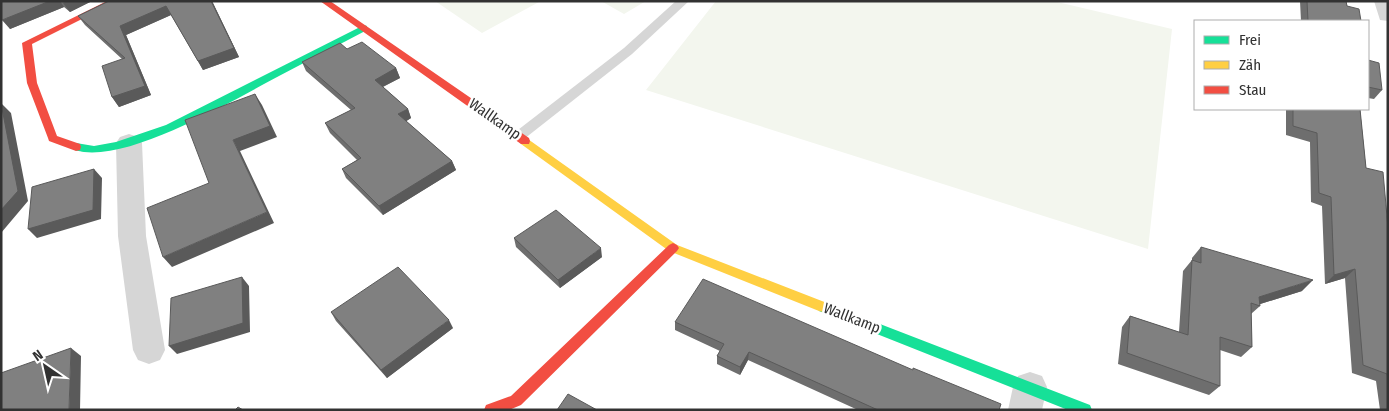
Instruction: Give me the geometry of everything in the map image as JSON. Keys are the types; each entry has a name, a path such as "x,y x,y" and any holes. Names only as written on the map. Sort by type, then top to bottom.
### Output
{"street":[{"path":"114,1 27,44 32,83 53,138 84,150 129,143 183,122 364,28"},
{"name":"Wallkamp","path":"324,1 519,136 673,248 1028,398 1084,410"},
{"path":"1384,1 1388,15"},
{"path":"129,143 132,236 149,350"},
{"path":"492,410 516,401 673,248"}],"lane":[{"path":"519,136 628,51 683,1"}],"shaded area":[{"path":"435,1 538,1 539,2 482,33"},
{"path":"601,1 646,1 624,14"},
{"path":"716,1 1053,1 1172,29 1148,249 646,90"}],"building":[{"path":"1,1 50,1 2,20"},
{"path":"109,1 211,1 234,48 198,61 166,6 120,26 145,86 112,97 102,66 125,58 78,16"},
{"path":"1307,1 1346,1 1347,6 1359,9 1361,20 1308,20"},
{"path":"362,42 396,68 375,80 408,109 398,114 452,161 379,206 342,169 361,158 325,123 355,108 302,62 340,43 347,49"},
{"path":"1369,60 1379,63 1382,90 1369,87"},
{"path":"255,94 270,126 233,140 267,212 163,257 147,208 209,183 185,120"},
{"path":"1,103 18,191 1,210"},
{"path":"1293,110 1360,110 1366,168 1383,172 1388,228 1388,379 1387,374 1363,365 1355,269 1334,275 1331,197 1319,193 1317,133 1293,126"},
{"path":"94,169 93,210 28,229 32,187"},
{"path":"556,210 601,248 558,280 514,238"},
{"path":"1201,247 1313,280 1259,297 1260,306 1251,303 1252,347 1220,337 1220,386 1127,353 1130,316 1188,335 1192,260 1201,263"},
{"path":"398,267 449,320 381,370 331,312"},
{"path":"242,277 243,323 169,346 171,298"},
{"path":"703,279 913,370 913,368 1001,404 999,410 878,410 749,352 740,367 717,356 724,344 675,322"},
{"path":"71,348 69,410 1,410 1,373"},
{"path":"568,394 597,410 557,410"}],"traffic: fast":[{"path":"76,147 94,149 117,146 170,127 223,102 364,28"},
{"path":"823,307 1085,410"}],"traffic: slow":[{"path":"525,141 673,248 823,307"}],"traffic: jam":[{"path":"76,147 53,138 32,83 27,43 114,1"},
{"path":"324,1 525,141"},
{"path":"491,410 516,401 673,248"}]}
